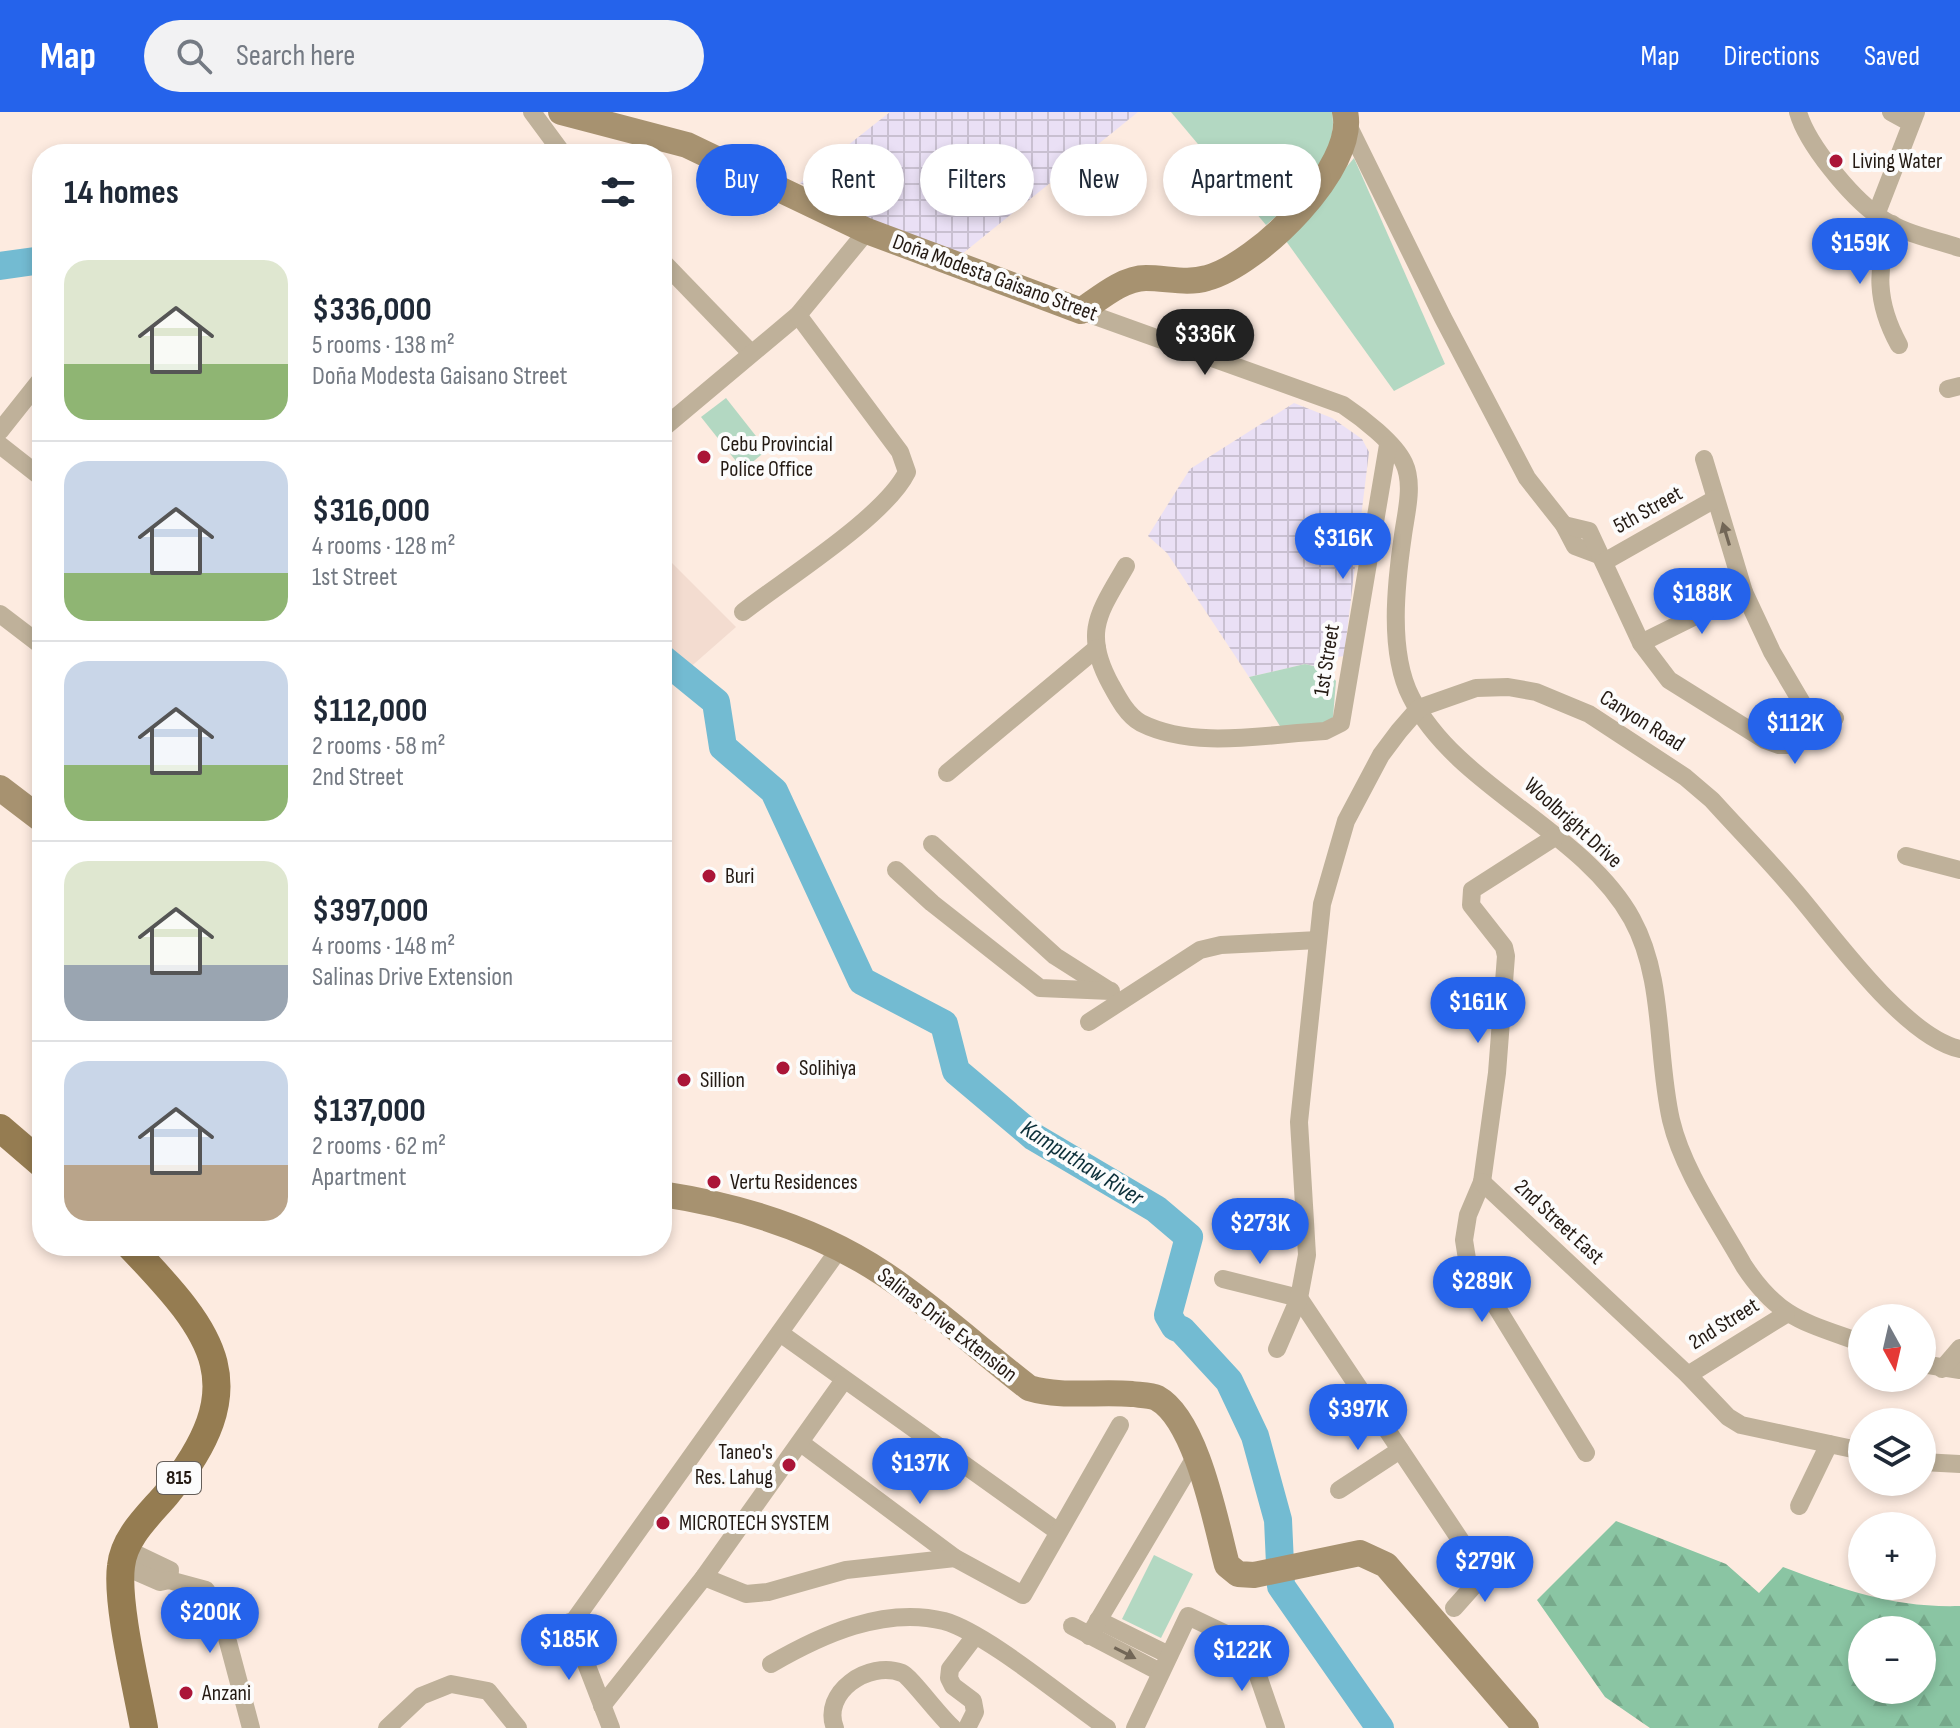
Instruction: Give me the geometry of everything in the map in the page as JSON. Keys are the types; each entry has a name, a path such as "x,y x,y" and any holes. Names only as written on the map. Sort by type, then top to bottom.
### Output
{"main road":[{"path":"0,1128 32,1155"},
{"name":"815","path":"124,1557 131,1537 200,1450 212,1417 217,1386 202,1330 179,1298 139,1256"},
{"path":"124,1557 144,1728"}],"street":[{"path":"532,112 556,144"},
{"name":"Doña Modesta Gaisano Street","path":"561,112 687,145 867,231 1343,405"},
{"path":"1798,112 1825,161 1884,220 1960,248"},
{"path":"1891,112 1913,117 1884,220 1879,270 1884,311 1899,345"},
{"path":"1081,311 1129,280 1144,277 1191,282 1231,269 1306,204 1339,151 1347,118"},
{"path":"1347,118 1443,318 1527,478 1564,525 1575,546 1601,559"},
{"path":"672,420 798,315 867,231"},
{"path":"672,271 751,353"},
{"path":"743,612 859,525 900,487 907,472 900,452 798,315"},
{"path":"0,431 32,391"},
{"name":"Woolbright Drive","path":"1343,405 1365,419 1404,463 1409,495 1396,583 1397,629 1404,676 1419,708 1444,742 1591,867 1618,897 1644,943 1651,971 1674,1132 1758,1287 1786,1314 1848,1338"},
{"path":"0,445 32,470"},
{"name":"1st Street","path":"1097,648 1118,697 1141,722 1202,738 1325,731 1341,723 1388,445"},
{"path":"1704,459 1744,592 1772,652 1818,730"},
{"name":"5th Street","path":"1601,559 1715,499"},
{"path":"1564,525 1589,531 1641,643 1669,680 1765,740 1792,745 1835,718"},
{"path":"947,773 1097,648 1095,624 1126,566"},
{"path":"1641,643 1744,592"},
{"path":"0,614 32,638"},
{"name":"Canyon Road","path":"1419,708 1476,688 1508,687 1536,692 1589,714 1685,777 1712,800 1875,987 1918,1026 1946,1046 1960,1049"},
{"path":"1277,1349 1299,1298 1307,1255 1299,1122 1322,904 1346,821 1381,755 1419,708"},
{"path":"0,788 32,812"},
{"name":"2nd Street East","path":"1555,837 1472,890 1471,905 1504,947 1506,956 1497,1073 1482,1182 1688,1375 1728,1417 1741,1425 1848,1448"},
{"path":"932,844 1055,956 1115,997"},
{"path":"1906,856 1960,870"},
{"path":"896,870 932,903 1040,988 1115,997"},
{"path":"1089,1022 1115,997 1200,950 1221,945 1318,940"},
{"path":"1482,1182 1468,1215 1464,1240 1467,1259 1586,1453"},
{"name":"Salinas Drive Extension","path":"672,1195 716,1202 795,1227 840,1248 885,1274 1029,1388 1043,1392 1157,1398 1172,1413 1197,1454 1227,1565 1238,1574 1254,1575 1360,1553 1386,1565 1526,1728"},
{"path":"551,1653 570,1622 840,1248"},
{"path":"1223,1279 1299,1298 1477,1565 1486,1572 1454,1608"},
{"name":"2nd Street","path":"1688,1375 1786,1314"},
{"path":"780,1333 1057,1531"},
{"path":"1951,1369 1960,1348"},
{"path":"602,1706 704,1577 844,1380"},
{"path":"801,1443 955,1558 1023,1595 1120,1425"},
{"path":"1799,1506 1829,1444"},
{"path":"1339,1490 1400,1450"},
{"path":"1094,1628 1197,1454"},
{"path":"1936,1463 1960,1464"},
{"path":"124,1557 170,1570 169,1580 206,1590 220,1612 251,1728"},
{"path":"704,1577 730,1590 757,1593 846,1570 955,1558"},
{"path":"1135,1728 1188,1616 1247,1644 1276,1728"},
{"path":"771,1664 839,1632 895,1618 944,1621 975,1636 1107,1728"},
{"path":"570,1622 611,1728"},
{"path":"1072,1626 1094,1628 1165,1663"},
{"path":"967,1728 975,1712 973,1701 953,1686 949,1678 950,1669 975,1636"},
{"path":"835,1728 831,1704 840,1689 864,1676 885,1671 902,1673 913,1682 926,1702 953,1728"},
{"path":"387,1728 421,1696 451,1684 488,1691 518,1728"}],"shaded area":[{"path":"890,112 1138,112 1098,144 1050,144 1050,183 1034,196 1034,144 920,144 920,216 1009,216 962,254 865,216 904,216 904,144 849,144"},
{"path":"1294,403 1332,418 1362,439 1369,452 1344,656 1332,658 1326,669 1305,664 1249,677 1167,553 1148,536 1190,469"},
{"path":"672,563 736,627 687,670 672,657"}],"green space":[{"path":"1171,112 1332,112 1333,129 1321,164 1321,144 1198,144"},
{"path":"1354,158 1445,364 1394,391 1286,241 1306,216 1321,216 1321,198"},
{"path":"1258,216 1276,216 1266,225"},
{"path":"726,398 767,450 743,470 701,417"},
{"path":"1305,664 1326,669 1336,681 1333,717 1324,731 1285,734 1249,677"},
{"path":"1616,1521 1726,1564 1759,1593 1783,1567 1848,1590 1848,1600 1960,1606 1960,1728 1650,1728 1605,1697 1537,1600"},
{"path":"1154,1555 1193,1574 1161,1638 1122,1619"}],"waterway":[{"name":"Kamputhaw River","path":"0,266 32,261"},
{"name":"Kamputhaw River","path":"672,666 716,702 723,747 774,791 862,981 944,1024 956,1071 1034,1137 1156,1209 1189,1237 1168,1315 1175,1327 1182,1330 1229,1381 1255,1436 1278,1520 1281,1586 1380,1728"}],"place":[{"name":"Living Water","path":"1836,161"},
{"name":"Cebu Provincial Police Office","path":"704,457"},
{"name":"Buri","path":"709,876"},
{"name":"Solihiya","path":"783,1068"},
{"name":"Sillion","path":"684,1080"},
{"name":"Vertu Residences","path":"714,1182"},
{"name":"Taneo's Res. Lahug","path":"789,1465"},
{"name":"MICROTECH SYSTEM","path":"663,1523"},
{"name":"Anzani","path":"186,1693"}]}
